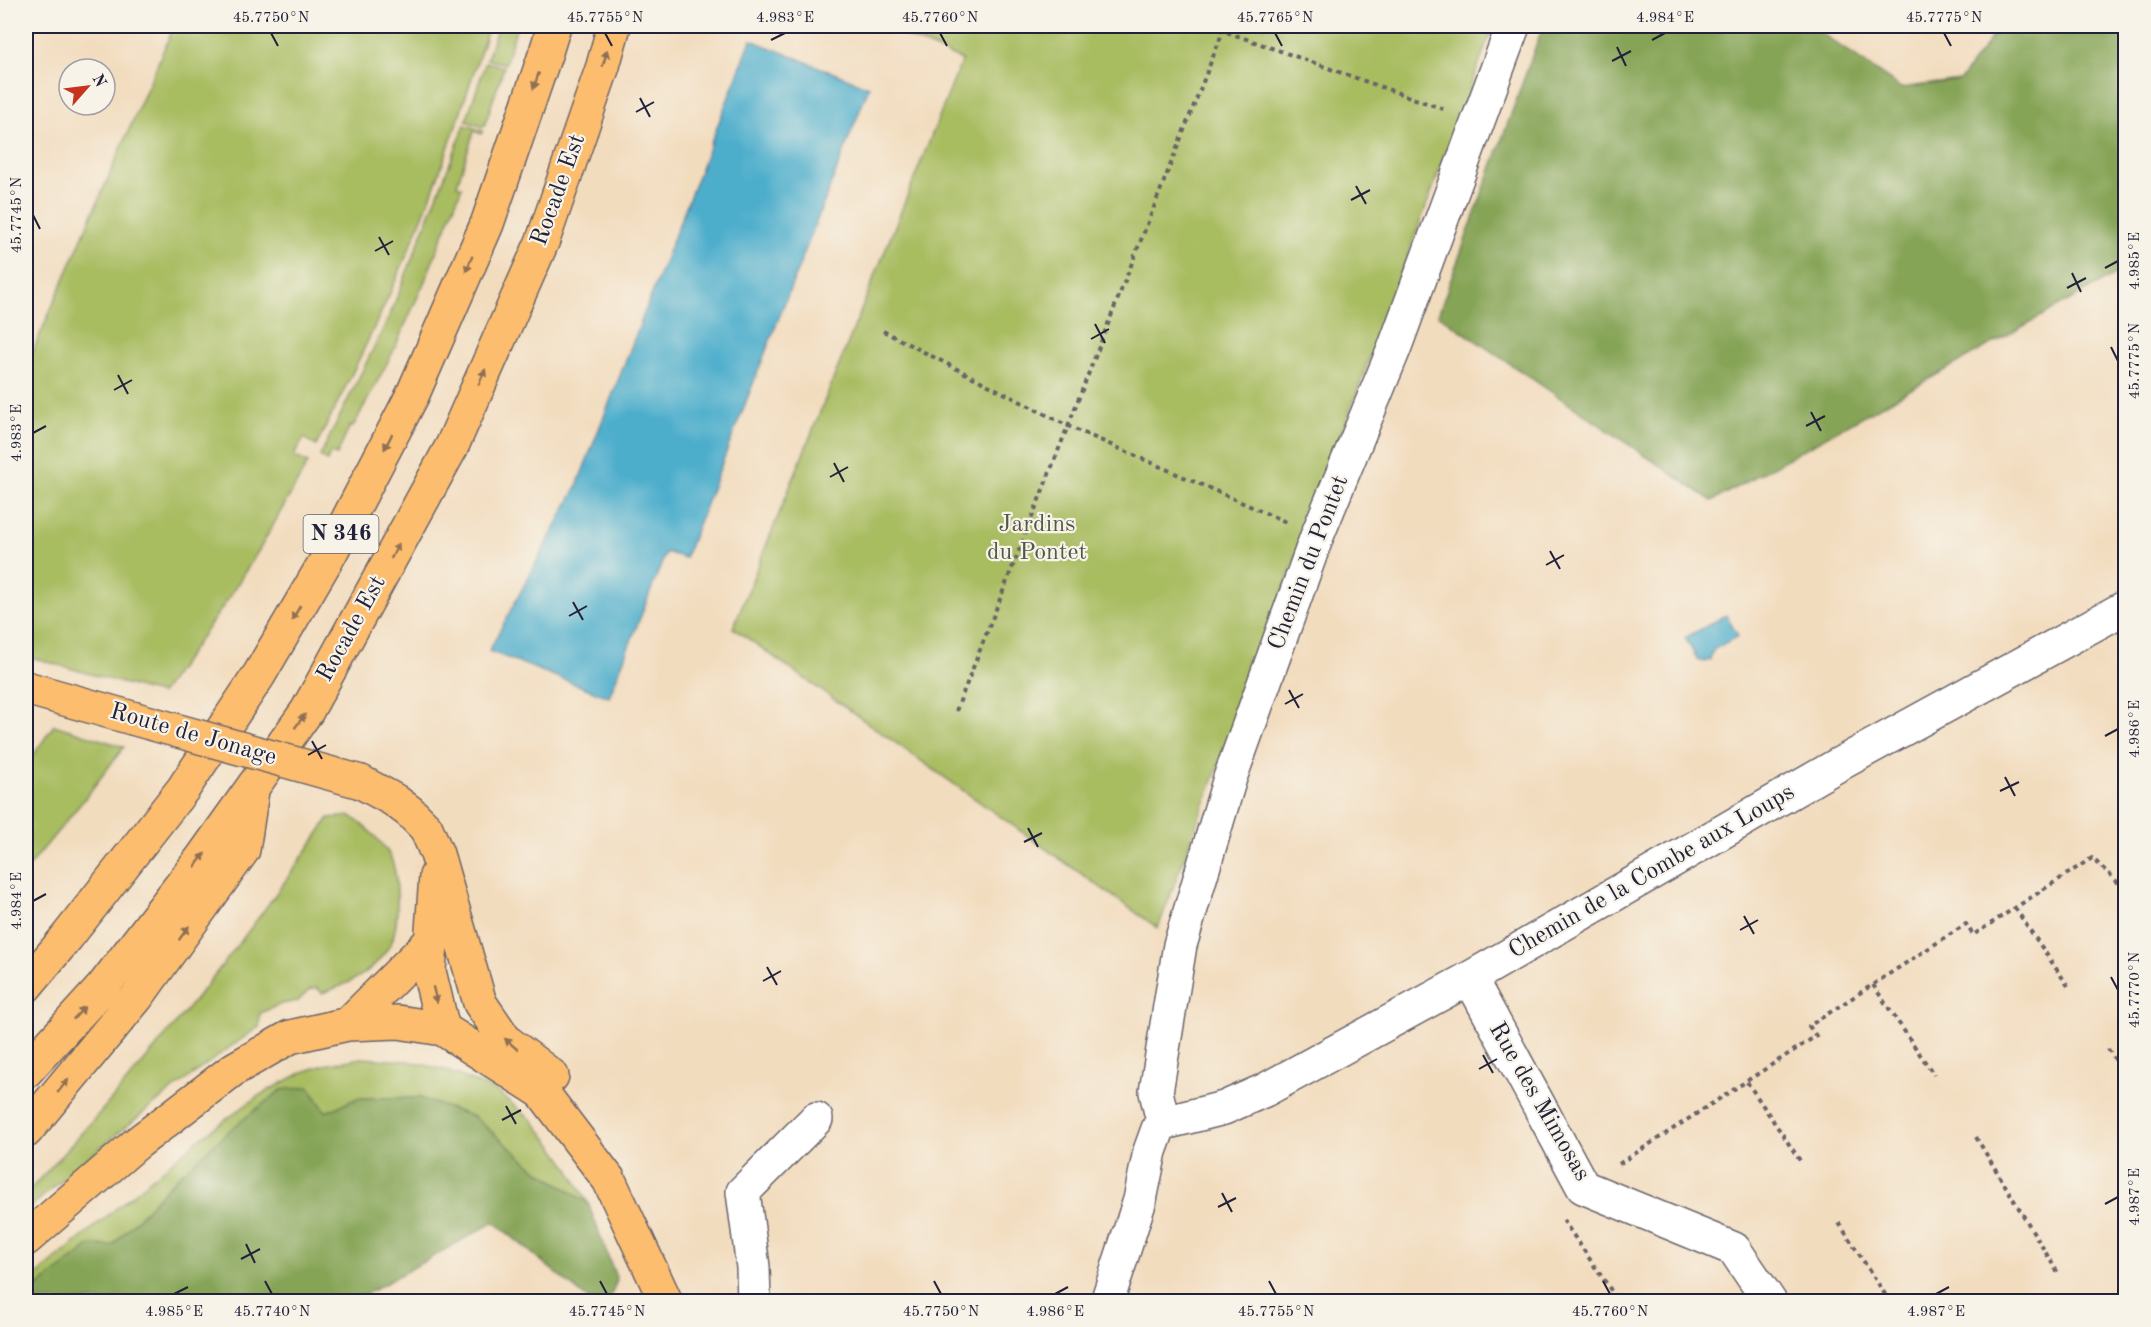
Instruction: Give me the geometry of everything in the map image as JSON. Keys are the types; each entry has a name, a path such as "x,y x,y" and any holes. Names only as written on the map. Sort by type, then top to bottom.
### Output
{"main road":[{"name":"N 346","path":"26,986 183,789 259,675 331,552 412,396 487,224 554,26"},
{"name":"Rocade Est","path":"26,1071 102,988 202,858 307,711 452,446 543,240 603,66 614,26"},
{"name":"Route de Jonage","path":"26,688 361,782 394,800 410,812 426,828 437,854 480,1003 506,1041 566,1087 630,1175 654,1243 666,1302"},
{"path":"26,1131 137,997 243,850 252,785"},
{"name":"Route de Jonage","path":"437,854 429,971 443,1029"},
{"path":"348,1024 431,941"},
{"path":"26,1239 136,1144 234,1069 290,1037 348,1024 398,1022 443,1029 542,1092 609,1180 666,1302"}],"street":[{"name":"Chemin du Pontet","path":"1164,1121 1156,1092 1180,945 1230,778 1317,536 1394,349 1476,121 1513,26"},
{"name":"Chemin de la Combe aux Loups","path":"1164,1121 1224,1108 1265,1090 1470,978 1836,765 2126,607"},
{"name":"Rue des Mimosas","path":"1470,978 1583,1187 1734,1249 1770,1302"},
{"path":"754,1302 753,1267 743,1192 816,1119"},
{"path":"1107,1302 1140,1200 1150,1151 1164,1121"}],"path":[{"path":"1210,26 1476,121"},
{"path":"956,711 1226,26"},
{"path":"883,331 1068,426 1317,536"},
{"path":"1583,1187 1816,1036 1809,1026 1966,924 1973,934 2092,858 2126,890"},
{"path":"2015,908 2068,986"},
{"path":"1873,986 1934,1075"},
{"path":"2108,1049 2126,1076"},
{"path":"1747,1082 1801,1162"},
{"path":"1976,1137 2058,1273"},
{"path":"1563,1220 1619,1302"},
{"path":"1839,1222 1890,1302"},
{"path":"2121,1231 2126,1238"}],"green space":[{"path":"174,26 489,26 430,198 390,292 316,446 304,438 294,456 308,463 259,550 224,605 161,694 26,656 26,367"},
{"path":"498,26 517,26 505,64 487,59"},
{"name":"Jardins du Pontet","path":"882,26 1493,26 1158,928 733,628 962,60"},
{"path":"1543,26 1811,26 1901,88 1960,80 2000,26 2125,26 2125,269 1712,501 1438,315"},
{"path":"486,62 504,67 484,127 466,121"},
{"path":"465,125 483,131 481,134 474,131 457,185 462,187 424,283 392,354 353,427 350,426 337,455 330,453 327,461 320,456 390,315"},
{"path":"54,725 124,747 26,870 26,766"},
{"path":"351,816 387,851 394,870 397,894 395,929 392,941 382,956 366,972 345,984 322,993 317,988 309,990 298,1001 281,1004 260,1013 259,1027 140,1116 26,1211 26,1194 147,1059 185,1012 259,917 329,818"},
{"path":"361,1058 408,1061 445,1070 496,1091 532,1120 569,1169 588,1203 538,1171 473,1117 420,1098 358,1098 175,1179 112,1246 91,1245 26,1297 26,1284 199,1139 260,1095 303,1072 324,1065"},
{"path":"309,1087 326,1112 358,1098 420,1098 474,1117 538,1171 588,1203 617,1280 609,1301 590,1301 494,1222 354,1301 26,1301 31,1292 91,1245 112,1246 175,1179 230,1130 281,1090"}],"water":[{"path":"751,40 869,87 685,558 666,552 609,697 489,651 576,488"},
{"path":"1726,615 1738,636 1713,650 1710,660 1704,662 1698,660 1685,638"}]}
